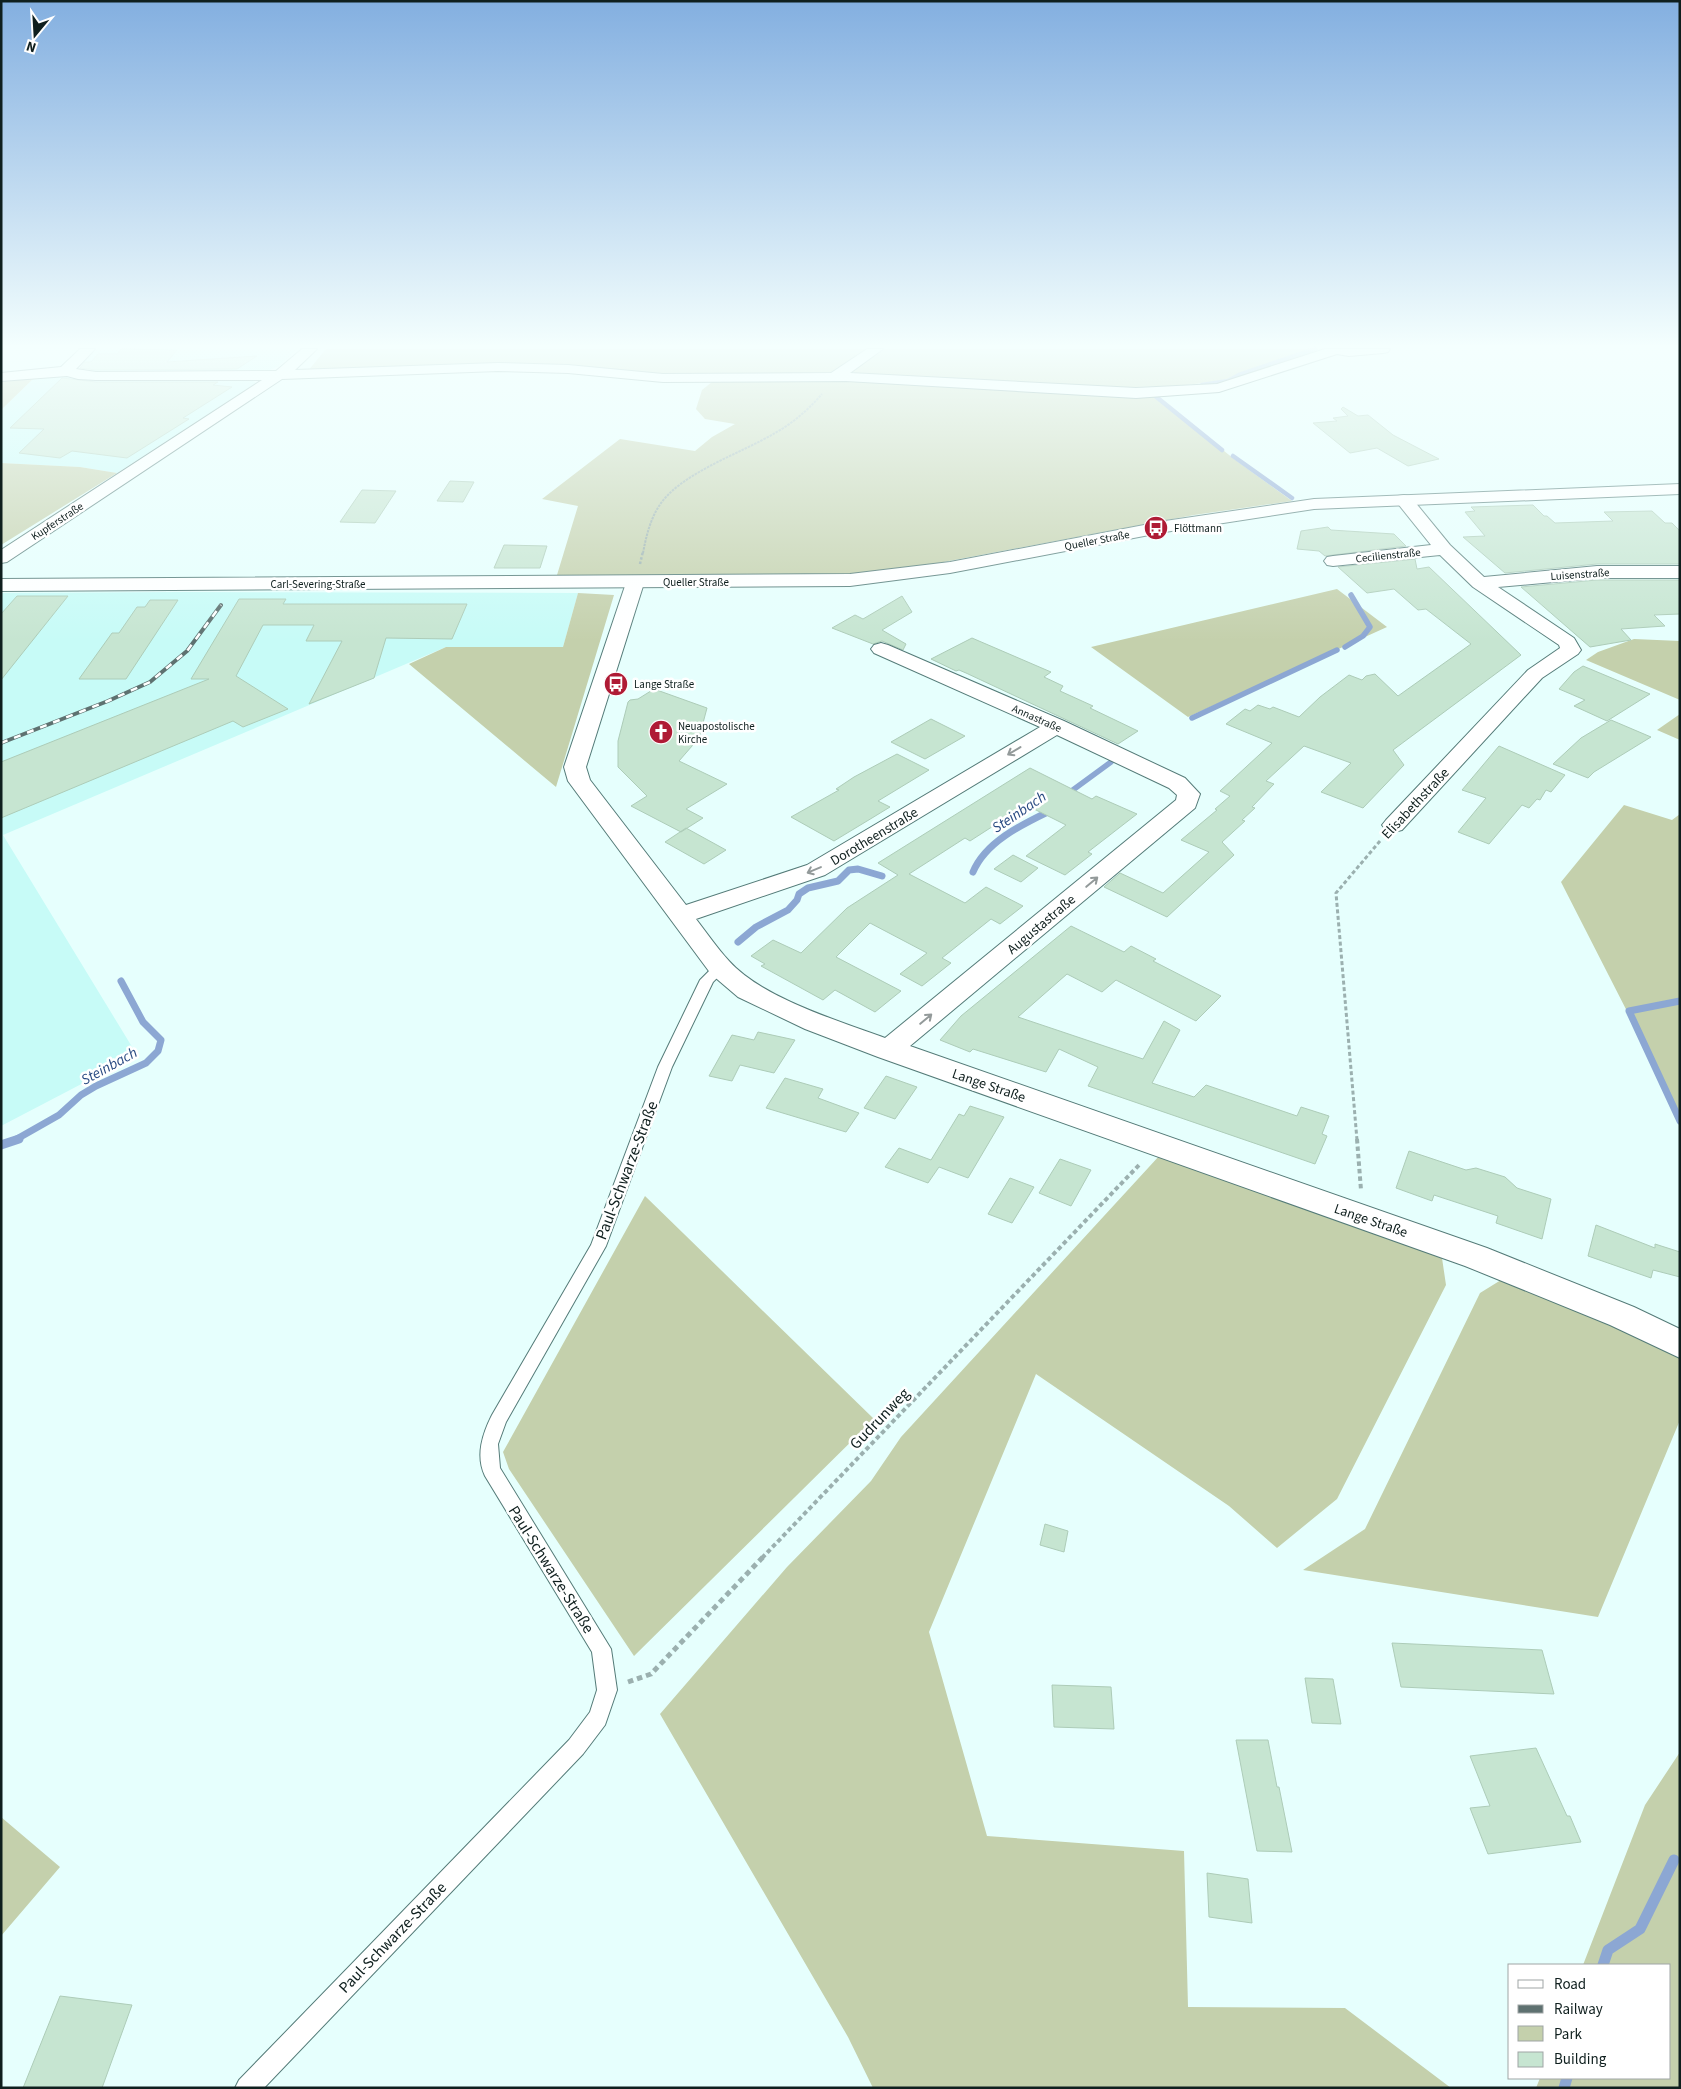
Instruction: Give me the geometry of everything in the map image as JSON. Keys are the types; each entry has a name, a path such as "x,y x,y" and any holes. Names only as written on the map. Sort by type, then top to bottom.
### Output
{"street":[{"name":"Kupferstraße","path":"1,558 171,446"},
{"name":"Queller Straße","path":"636,583 825,581 897,577 969,566 1148,530 1259,511 1314,504 1680,489"},
{"name":"Elisabethstraße","path":"1394,825 1535,674 1570,650 1567,642 1480,583 1444,549 1404,500"},
{"name":"Cecilienstraße","path":"1333,560 1444,549"},
{"name":"Luisenstraße","path":"1480,583 1597,572 1680,572"},
{"name":"Carl-Severing-Straße","path":"1,585 636,583"},
{"name":"Lange Straße","path":"636,583 578,754 576,767 579,781 720,968 747,991 815,1023 888,1050 1476,1257 1622,1316 1680,1344"},
{"name":"Annastraße","path":"881,648 1056,726 1177,783 1189,794"},
{"name":"Dorotheenstraße","path":"680,916 816,870 1056,726"},
{"name":"Augustastraße","path":"888,1050 1187,803 1189,794"}],"lane":[{"name":"Paul-Schwarze-Straße","path":"247,2088 576,1747 598,1718 607,1690 601,1649 491,1470 489,1444 498,1420 598,1246 665,1067 707,980 720,968"}],"path":[{"path":"636,583 649,528 659,506 674,488 702,470 750,446"},
{"name":"Elisabethstraße","path":"1363,1217 1336,893 1394,825"},
{"name":"Gudrunweg","path":"607,1690 651,1674 1159,1144"}],"shaded area":[{"path":"1,446 158,446 117,473 80,467 1,463"},
{"path":"1,593 578,593 563,647 446,647 3,835 137,1055 1,1126"}],"green space":[{"path":"610,446 667,446 695,451 700,446 1219,446 1292,501 1194,515 933,564 849,575 557,575 578,506 542,499"},
{"path":"1,463 80,467 117,473 1,545"},
{"path":"1337,589 1387,627 1188,717 1091,647"},
{"path":"578,593 614,595 556,787 409,664 446,647 563,647"},
{"path":"1634,639 1680,641 1680,700 1586,660 1598,652"},
{"path":"1680,714 1680,740 1657,730"},
{"path":"1624,805 1672,820 1680,814 1680,1115 1561,882"},
{"path":"1160,1155 1442,1258 1446,1285 1337,1499 1277,1548 1229,1506 1036,1374 929,1632 987,1836 1184,1851 1188,2007 1345,2008 1451,2088 873,2088 848,2037 660,1714 787,1567 871,1481 901,1437"},
{"path":"645,1196 874,1419 634,1656 509,1469 503,1452"},
{"path":"1501,1280 1614,1327 1680,1358 1680,1420 1598,1617 1303,1570 1365,1529 1480,1293"},
{"path":"1680,1752 1680,2088 1536,2088 1540,2079 1671,2079 1671,1964 1583,1964 1645,1805"},
{"path":"1,1817 60,1867 1,1936"}],"building":[{"path":"26,446 145,446 127,458 72,451 60,458 19,453"},
{"path":"1342,446 1415,446 1439,459 1408,466 1377,448 1350,453"},
{"path":"450,481 474,482 463,502 437,501"},
{"path":"362,490 396,491 375,523 340,522"},
{"path":"1533,505 1544,516 1547,516 1555,523 1613,521 1604,512 1652,511 1665,523 1672,523 1680,531 1680,564 1597,564 1505,573 1463,537 1485,536 1465,512 1475,511 1471,507"},
{"path":"1328,527 1331,530 1394,534 1406,546 1325,556 1319,551 1297,549 1301,531"},
{"path":"504,545 547,546 540,568 494,568"},
{"path":"1415,559 1417,569 1429,567 1521,655 1393,750 1404,765 1363,808 1321,792 1351,763 1304,746 1266,781 1274,784 1252,807 1255,808 1242,820 1245,821 1222,842 1234,855 1167,917 1104,887 1120,873 1163,893 1209,852 1181,840 1217,810 1215,809 1230,796 1220,791 1272,743 1226,724 1245,709 1250,711 1258,705 1270,709 1273,707 1299,717 1320,697 1349,675 1362,680 1366,676 1375,674 1398,696 1471,644 1426,609 1418,610 1394,589 1367,593 1338,567"},
{"path":"1597,580 1680,580 1680,614 1654,615 1665,626 1621,629 1631,640 1590,647 1521,587"},
{"path":"17,596 68,596 1,680 1,614"},
{"path":"902,596 912,612 882,630 906,644 903,650 882,641 873,644 832,628 855,615 863,619"},
{"path":"239,599 286,599 283,604 467,604 452,639 386,638 374,678 309,704 342,641 306,641 314,625 263,625 236,676 288,709 243,727 233,721 1,818 1,762 209,679 191,679"},
{"path":"150,600 178,600 126,679 79,679 112,633 119,633 137,607 145,607"},
{"path":"972,638 1051,672 1044,677 1063,686 1060,691 1093,706 1090,708 1138,731 1118,744 966,673 959,670 956,671 931,659"},
{"path":"1583,666 1650,694 1607,721 1574,706 1585,700 1559,689 1574,672"},
{"path":"654,689 707,708 699,738 679,761 727,784 686,809 703,818 681,832 631,806 647,796 618,767 618,741 628,702 638,699"},
{"path":"931,719 965,736 925,759 891,742"},
{"path":"1611,720 1651,737 1594,772 1588,778 1553,764 1581,738"},
{"path":"1499,746 1565,775 1551,792 1546,790 1540,800 1537,799 1529,808 1522,805 1489,844 1458,832 1486,798 1462,790"},
{"path":"897,754 929,770 878,801 890,807 834,841 791,817 839,790 836,789 854,777"},
{"path":"1030,768 1092,799 1096,796 1137,814 1088,852 1092,854 1065,875 1026,856 1066,825 1026,805 970,841 965,838 909,874 965,903 986,887 1023,906 1000,924 991,919 942,958 951,963 922,986 900,974 927,953 870,923 836,957 901,991 875,1012 835,990 823,1000 761,966 765,964 751,956 773,940 801,953 847,908 898,875 878,863"},
{"path":"686,828 726,850 704,864 665,842"},
{"path":"1013,855 1038,868 1021,882 994,869"},
{"path":"1071,926 1124,952 1131,946 1156,959 1153,961 1221,996 1196,1021 1116,980 1102,992 1067,974 1018,1017 1143,1059 1164,1021 1180,1030 1152,1083 1194,1097 1206,1085 1297,1116 1301,1107 1329,1116 1322,1134 1327,1136 1315,1164 1088,1086 1098,1067 1059,1049 1046,1072 973,1049 970,1052 940,1040 961,1016"},
{"path":"758,1032 795,1040 774,1073 740,1065 732,1081 709,1076 732,1035 754,1040"},
{"path":"886,1076 917,1087 895,1119 864,1108"},
{"path":"785,1078 823,1089 818,1098 859,1113 846,1132 766,1108"},
{"path":"970,1106 1004,1117 968,1178 939,1167 928,1183 885,1167 899,1148 931,1160 959,1114 964,1116"},
{"path":"1409,1151 1466,1170 1476,1168 1505,1177 1517,1188 1551,1199 1542,1239 1496,1223 1498,1216 1434,1195 1432,1201 1396,1188"},
{"path":"1060,1159 1091,1170 1071,1206 1039,1193"},
{"path":"1010,1178 1034,1187 1012,1223 988,1214"},
{"path":"1596,1225 1655,1248 1655,1244 1680,1252 1680,1277 1653,1270 1651,1278 1588,1256"},
{"path":"1045,1524 1068,1531 1064,1552 1040,1545"},
{"path":"1392,1643 1542,1650 1554,1694 1401,1687"},
{"path":"1305,1678 1333,1679 1341,1724 1312,1723"},
{"path":"1052,1685 1111,1687 1114,1729 1054,1727"},
{"path":"1236,1740 1268,1740 1292,1852 1257,1851"},
{"path":"1536,1748 1581,1842 1488,1854 1470,1808 1490,1806 1470,1756"},
{"path":"1207,1873 1248,1879 1252,1923 1209,1917"},
{"path":"60,1996 132,2005 102,2088 23,2088"}],"waterway":[{"name":"Steinbach","path":"1218,446 1222,450"},
{"name":"Steinbach","path":"1233,456 1292,498"},
{"name":"Steinbach","path":"1345,647 1363,636 1370,627 1351,595"},
{"name":"Steinbach","path":"1192,718 1337,650"},
{"name":"Steinbach","path":"1066,795 1111,762"},
{"name":"Steinbach","path":"973,872 979,861 996,842 1029,821 1052,810 1049,811"},
{"name":"Steinbach","path":"738,942 756,927 788,910 797,900 799,894 808,888 838,881 849,870 858,869 882,876"},
{"name":"Steinbach","path":"15,1140 59,1115 81,1095 96,1086 146,1063 158,1051 161,1040 143,1022 121,981"},
{"path":"1680,1001 1629,1011 1680,1121"},
{"name":"Steinbach","path":"1,1145 19,1139"},
{"path":"1603,1964 1608,1950 1640,1929 1674,1860"},
{"path":"1564,2088 1567,2079"}],"railway":[{"path":"1,743 108,701 150,682 187,651 221,605"}],"place":[{"name":"Flöttmann","path":"1156,528"},
{"name":"Lange Straße","path":"616,684"},
{"name":"Neuapostolische Kirche","path":"661,732"}]}
